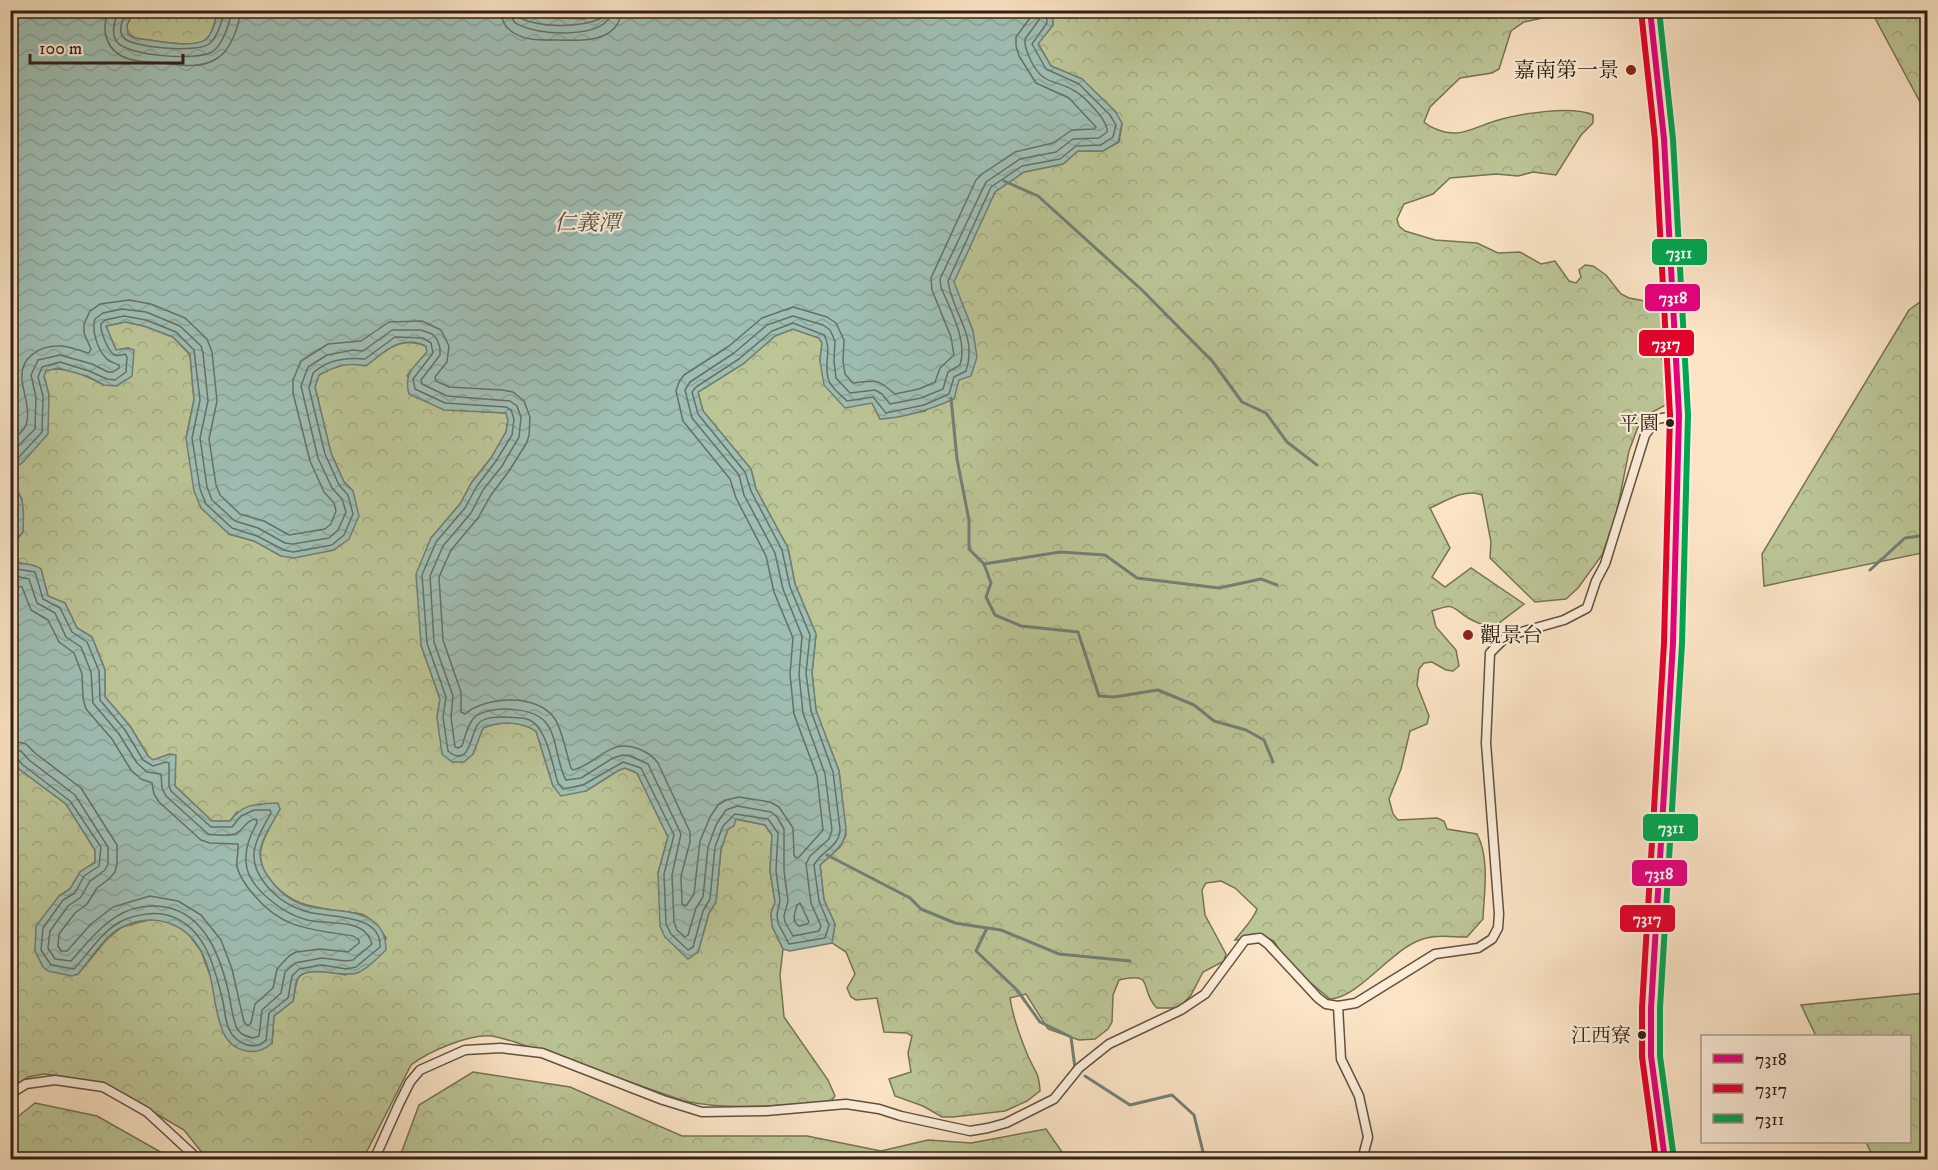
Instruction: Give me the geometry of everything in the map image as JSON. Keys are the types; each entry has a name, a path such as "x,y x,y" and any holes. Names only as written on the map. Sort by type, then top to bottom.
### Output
{"main road":[{"path":"1650,10 1664,139 1679,415 1673,643 1651,1008 1651,1056 1665,1160"}],"street":[{"path":"374,1160 410,1082 420,1070 465,1050 501,1048 542,1053 663,1100 702,1112 766,1111 846,1104 879,1109 970,1131 1006,1123 1054,1099 1079,1068 1109,1044 1181,1010 1205,994 1245,940 1260,938 1318,998 1326,1004 1338,1006 1356,1003 1435,954 1478,948 1492,939 1498,928 1499,914 1486,743 1490,653 1507,636 1564,620 1587,608 1596,581 1605,564 1645,435 1657,419 1679,415"},
{"path":"1338,1006 1341,1059 1359,1096 1368,1137 1362,1160"},
{"path":"10,1094 26,1084 55,1080 103,1087 147,1112 199,1160"}],"green space":[{"path":"1556,10 1547,17 1524,22 1511,31 1499,69 1492,73 1460,78 1430,107 1424,122 1442,131 1458,133 1505,118 1530,113 1572,111 1593,115 1593,123 1581,135 1556,175 1533,172 1518,176 1496,174 1450,178 1433,194 1404,204 1397,219 1399,226 1405,231 1435,240 1477,243 1498,253 1520,252 1541,264 1555,261 1569,281 1576,283 1581,277 1579,270 1585,265 1593,266 1606,275 1621,294 1629,298 1655,303 1661,309 1661,351 1669,403 1649,414 1638,427 1629,451 1616,516 1602,555 1578,588 1566,599 1535,602 1490,558 1491,542 1482,495 1462,494 1430,508 1450,548 1432,577 1445,587 1471,568 1524,604 1491,629 1452,607 1432,611 1436,627 1456,650 1459,666 1453,671 1446,670 1432,662 1424,663 1419,669 1417,685 1429,716 1427,724 1410,731 1401,769 1389,799 1393,814 1398,820 1437,818 1444,821 1447,829 1477,834 1485,865 1483,919 1467,937 1443,936 1420,940 1397,954 1352,991 1341,997 1330,999 1288,964 1274,941 1266,937 1235,940 1250,922 1257,909 1235,888 1221,881 1206,883 1202,890 1205,915 1226,954 1224,961 1203,972 1191,995 1179,1008 1157,1008 1148,995 1143,980 1131,978 1119,980 1113,995 1112,1022 1108,1029 1095,1039 1079,1040 1048,1029 1026,994 1010,998 1020,1035 1038,1076 1040,1091 1027,1101 1005,1111 953,1117 942,1117 923,1106 895,1096 889,1079 911,1072 908,1053 912,1036 907,1033 884,1032 877,998 856,1000 851,997 847,988 855,974 846,952 832,943 835,924 824,900 820,865 840,847 846,835 839,771 816,711 812,673 816,634 795,584 788,548 756,489 751,469 703,411 698,392 743,364 775,336 793,329 819,338 822,343 820,361 872,403 880,419 925,411 959,380 973,331 953,282 995,192 1024,172 1063,164 1078,151 1103,151 1119,142 1122,124 1082,79 1051,66 1038,43 1053,25 1052,11"},
{"path":"134,11 219,11 210,34 205,40 199,43 182,44 135,38 128,34 127,25"},
{"path":"522,11 605,11 584,19 535,17"},
{"path":"1872,11 1927,11 1927,115 1876,20"},
{"path":"1927,297 1927,552 1764,586 1762,554 1909,310"},
{"path":"125,322 144,326 173,337 190,355 194,400 186,438 229,534 254,541 281,556 353,491 344,482 331,453 315,387 319,375 342,366 366,365 394,346 401,343 417,343 426,346 427,352 407,376 444,409 506,413 508,420 506,432 491,458 472,482 460,504 431,538 421,645 440,699 437,717 473,754 483,728 510,723 523,725 536,731 553,786 586,791 619,770 625,768 637,773 668,837 658,873 698,952 709,913 716,902 721,849 728,829 735,819 765,825 772,835 770,871 775,902 771,913 772,926 783,949 780,975 784,1017 828,1080 835,1096 830,1102 738,1107 684,1101 515,1042 495,1036 483,1036 450,1044 411,1065 363,1159 208,1160 184,1130 126,1096 67,1077 44,1074 28,1077 11,1089 10,760 66,804 95,850 95,862 80,872 70,889 59,896 78,974 107,939 122,927 152,919 170,922 186,931 201,951 210,975 272,1043 274,1016 293,1001 299,977 314,971 346,975 386,938 364,915 302,904 286,895 271,881 264,871 260,853 265,836 280,809 237,812 230,821 212,821 175,786 170,754 153,760 148,756 130,726 105,697 105,670 92,637 77,628 65,603 48,596 41,569 22,564 15,559 11,546 23,532 22,499 12,482 11,470 23,462 49,395 44,376 46,370 69,371 104,385 128,348 116,350 106,326"},
{"path":"1927,983 1927,1159 1874,1159 1866,1143 1911,1143 1911,1035 1816,1035 1801,1005 1925,993"},
{"path":"473,1072 570,1087 682,1136 807,1136 881,1151 928,1140 971,1143 1046,1129 1067,1159 399,1159 419,1105"},
{"path":"35,1103 97,1116 173,1159 11,1159 11,1122"}],"water":[{"name":"仁義潭","path":"522,10 535,17 584,19 605,10 1052,11 1053,25 1038,44 1051,66 1082,79 1115,111 1122,123 1118,142 1103,151 1078,151 1063,164 1024,172 995,192 954,282 973,331 977,357 971,376 959,380 954,399 918,412 880,419 872,403 845,408 824,385 820,361 822,343 819,338 793,329 775,336 743,364 698,392 703,411 751,469 756,489 788,548 795,584 816,634 812,673 816,710 839,771 846,829 841,845 820,865 824,900 835,924 832,943 790,951 783,949 772,926 771,913 775,902 770,871 772,835 765,825 736,819 734,826 728,829 721,849 716,902 709,913 698,952 688,959 665,937 660,926 658,873 668,837 637,773 625,768 586,791 561,796 553,786 536,731 524,725 510,723 483,728 473,754 464,762 452,762 442,754 437,717 440,699 421,645 416,574 431,538 460,504 472,482 491,458 506,432 508,420 506,413 444,410 409,394 409,375 427,352 426,346 409,342 401,343 387,350 366,366 353,364 342,366 319,375 315,387 331,453 344,482 353,491 359,516 349,539 334,550 294,558 281,556 254,541 229,534 201,508 194,491 186,438 194,400 190,354 173,337 144,326 125,322 106,326 116,350 128,348 134,350 132,376 117,386 104,385 87,376 58,368 46,371 44,376 49,395 48,434 23,462 11,470 11,11 134,11 127,25 128,34 135,38 191,44 199,43 208,37 219,11"},
{"path":"11,470 24,515 23,532 11,546"},
{"path":"11,546 18,562 41,569 48,596 65,603 77,628 92,637 105,670 105,697 130,726 148,756 153,760 170,754 176,755 175,786 212,821 230,821 246,808 257,804 278,803 280,809 264,838 260,855 265,873 273,883 295,902 360,915 379,926 384,936 386,950 361,971 351,974 309,972 298,978 293,1001 274,1016 272,1043 266,1048 245,1051 227,1039 219,1022 209,971 201,951 186,933 167,922 145,920 115,931 78,974 72,976 48,971 43,967 35,951 36,926 59,896 70,889 80,872 95,862 95,850 66,804 19,769 11,760"}],"waterway":[{"path":"1004,181 1038,196 1143,291 1213,362 1242,402 1266,413 1287,442 1317,465"},
{"path":"951,398 957,459 969,520 969,549 984,564 1060,552 1105,555 1137,578 1219,588 1261,579 1277,585"},
{"path":"1870,570 1905,538 1928,535"},
{"path":"984,564 991,583 986,597 995,615 1021,626 1078,632 1099,696 1114,697 1158,690 1194,705 1214,721 1246,730 1264,740 1273,762"},
{"path":"827,855 910,898 921,909 955,923 987,928 976,951 1017,990 1040,1022 1071,1037 1075,1068"},
{"path":"987,928 1001,930 1059,954 1130,961"},
{"path":"1085,1076 1130,1105 1172,1095 1194,1115 1205,1160"}],"transit line":[{"name":"7318","path":"1650,10 1664,139 1679,415 1673,643 1651,1008 1651,1056 1665,1160"},
{"name":"7311","path":"1659,10 1673,139 1688,415 1682,644 1660,1008 1660,1056 1674,1159"},
{"name":"7317","path":"1641,11 1655,140 1670,415 1664,643 1642,1008 1642,1057 1656,1160"}],"place":[{"name":"嘉南第一景","path":"1631,70"},
{"name":"平園","path":"1670,423"},
{"name":"觀景台","path":"1468,635"},
{"name":"江西寮","path":"1642,1035"}]}
